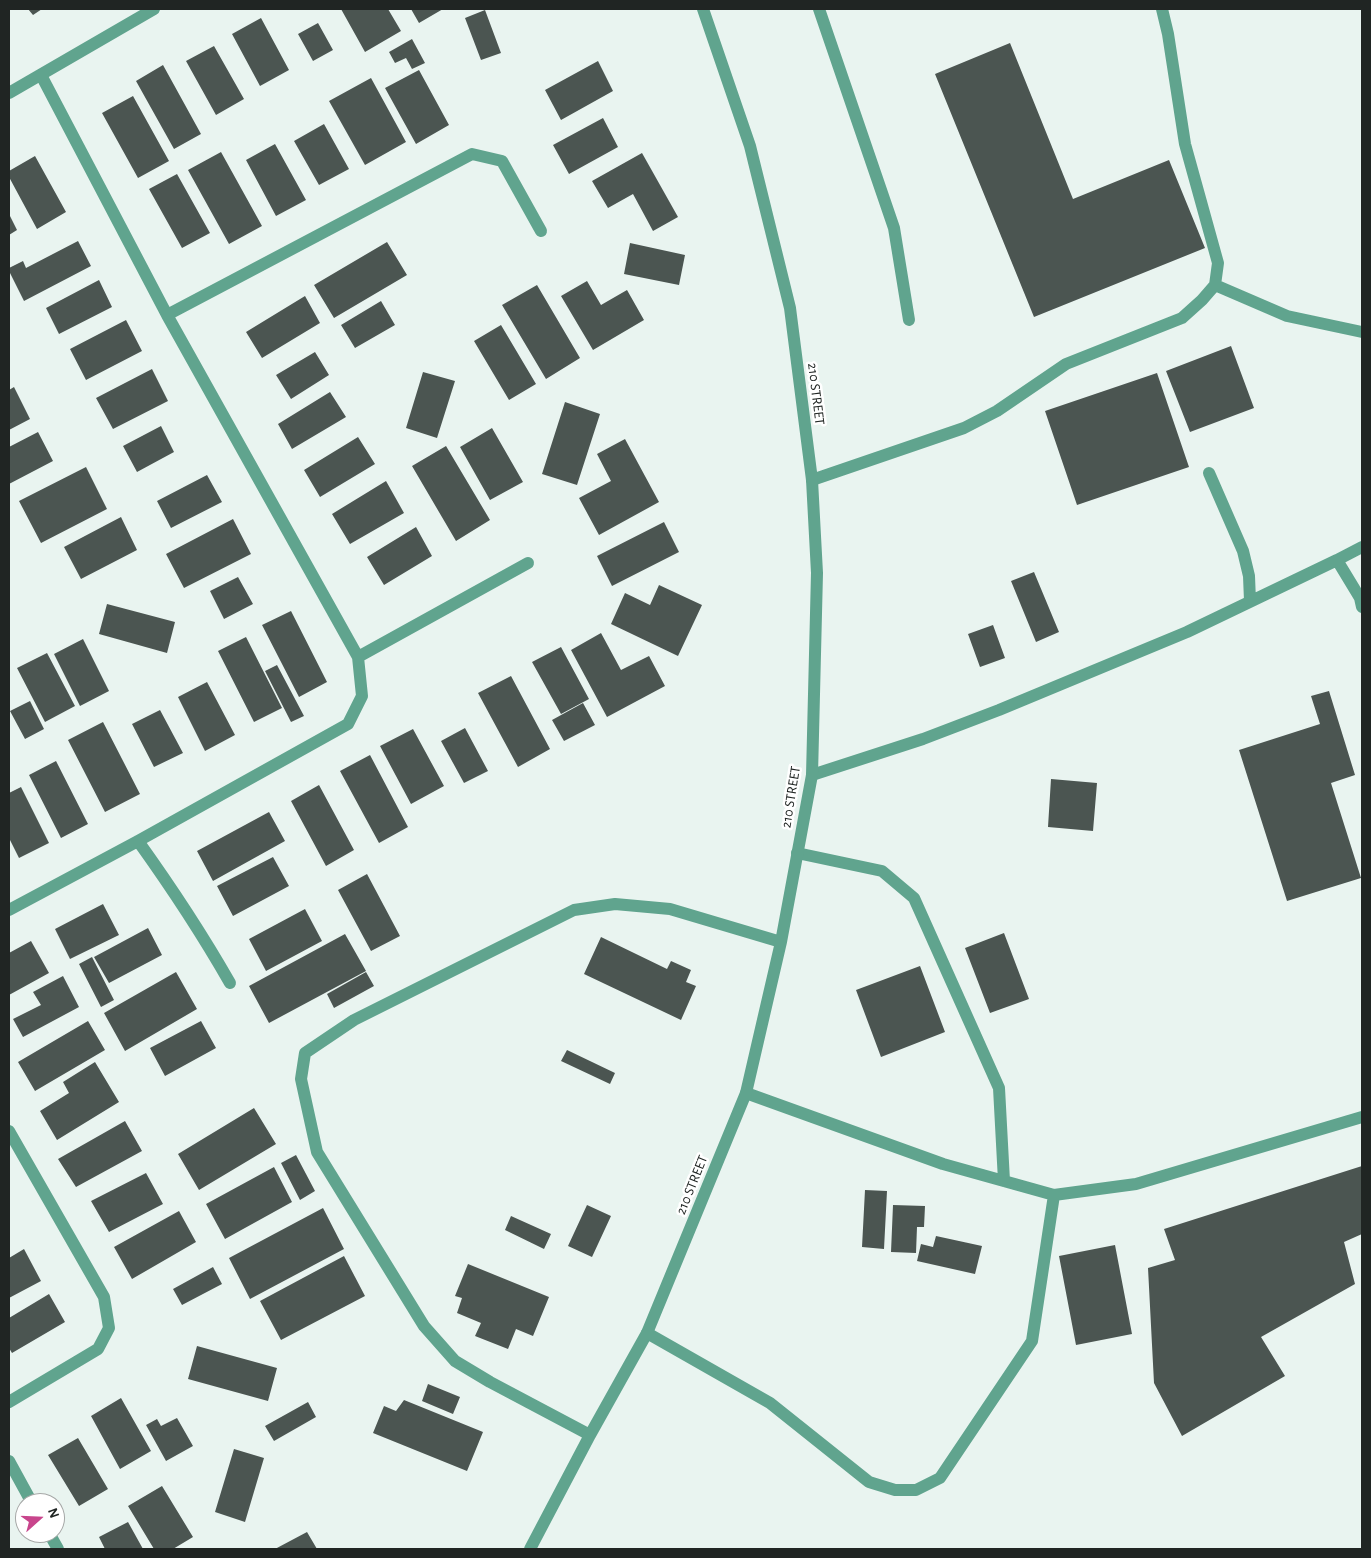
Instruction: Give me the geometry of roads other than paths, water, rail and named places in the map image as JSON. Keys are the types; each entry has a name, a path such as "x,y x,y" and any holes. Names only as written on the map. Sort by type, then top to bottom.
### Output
{"street":[{"name":"210 STREET","path":"530,1549 590,1434 647,1333 746,1093 782,942 812,775 817,573 812,480 790,308 750,146 703,9"},
{"path":"818,9 894,228 909,320"},
{"path":"812,480 964,428 997,411 1066,364 1182,318 1215,285 1218,263 1185,144 1168,34 1162,9"},
{"path":"9,93 149,10"},
{"path":"9,910 138,841 348,724 362,696 358,658 167,315 41,75"},
{"path":"167,315 472,154 502,161 540,231"},
{"path":"1215,285 1287,316 1362,332"},
{"path":"1210,473 1243,551 1250,601"},
{"path":"812,775 923,739 999,710 1187,632 1362,547"},
{"path":"1338,560 1360,598 1362,607"},
{"path":"358,658 528,564"},
{"path":"138,841 190,915 230,983"},
{"path":"798,853 882,870 914,898 999,1088 1004,1181"},
{"path":"590,1434 490,1382 455,1361 424,1326 317,1152 301,1079 305,1053 354,1020 574,910 616,904 670,909 782,942"},
{"path":"746,1093 942,1164 1054,1195 1136,1184 1362,1117"},
{"path":"9,1131 104,1297 109,1328 98,1349 9,1402"},
{"path":"647,1333 770,1402 869,1482 895,1490 916,1490 940,1478 1032,1340 1054,1195"},
{"path":"9,1461 27,1493"}]}
